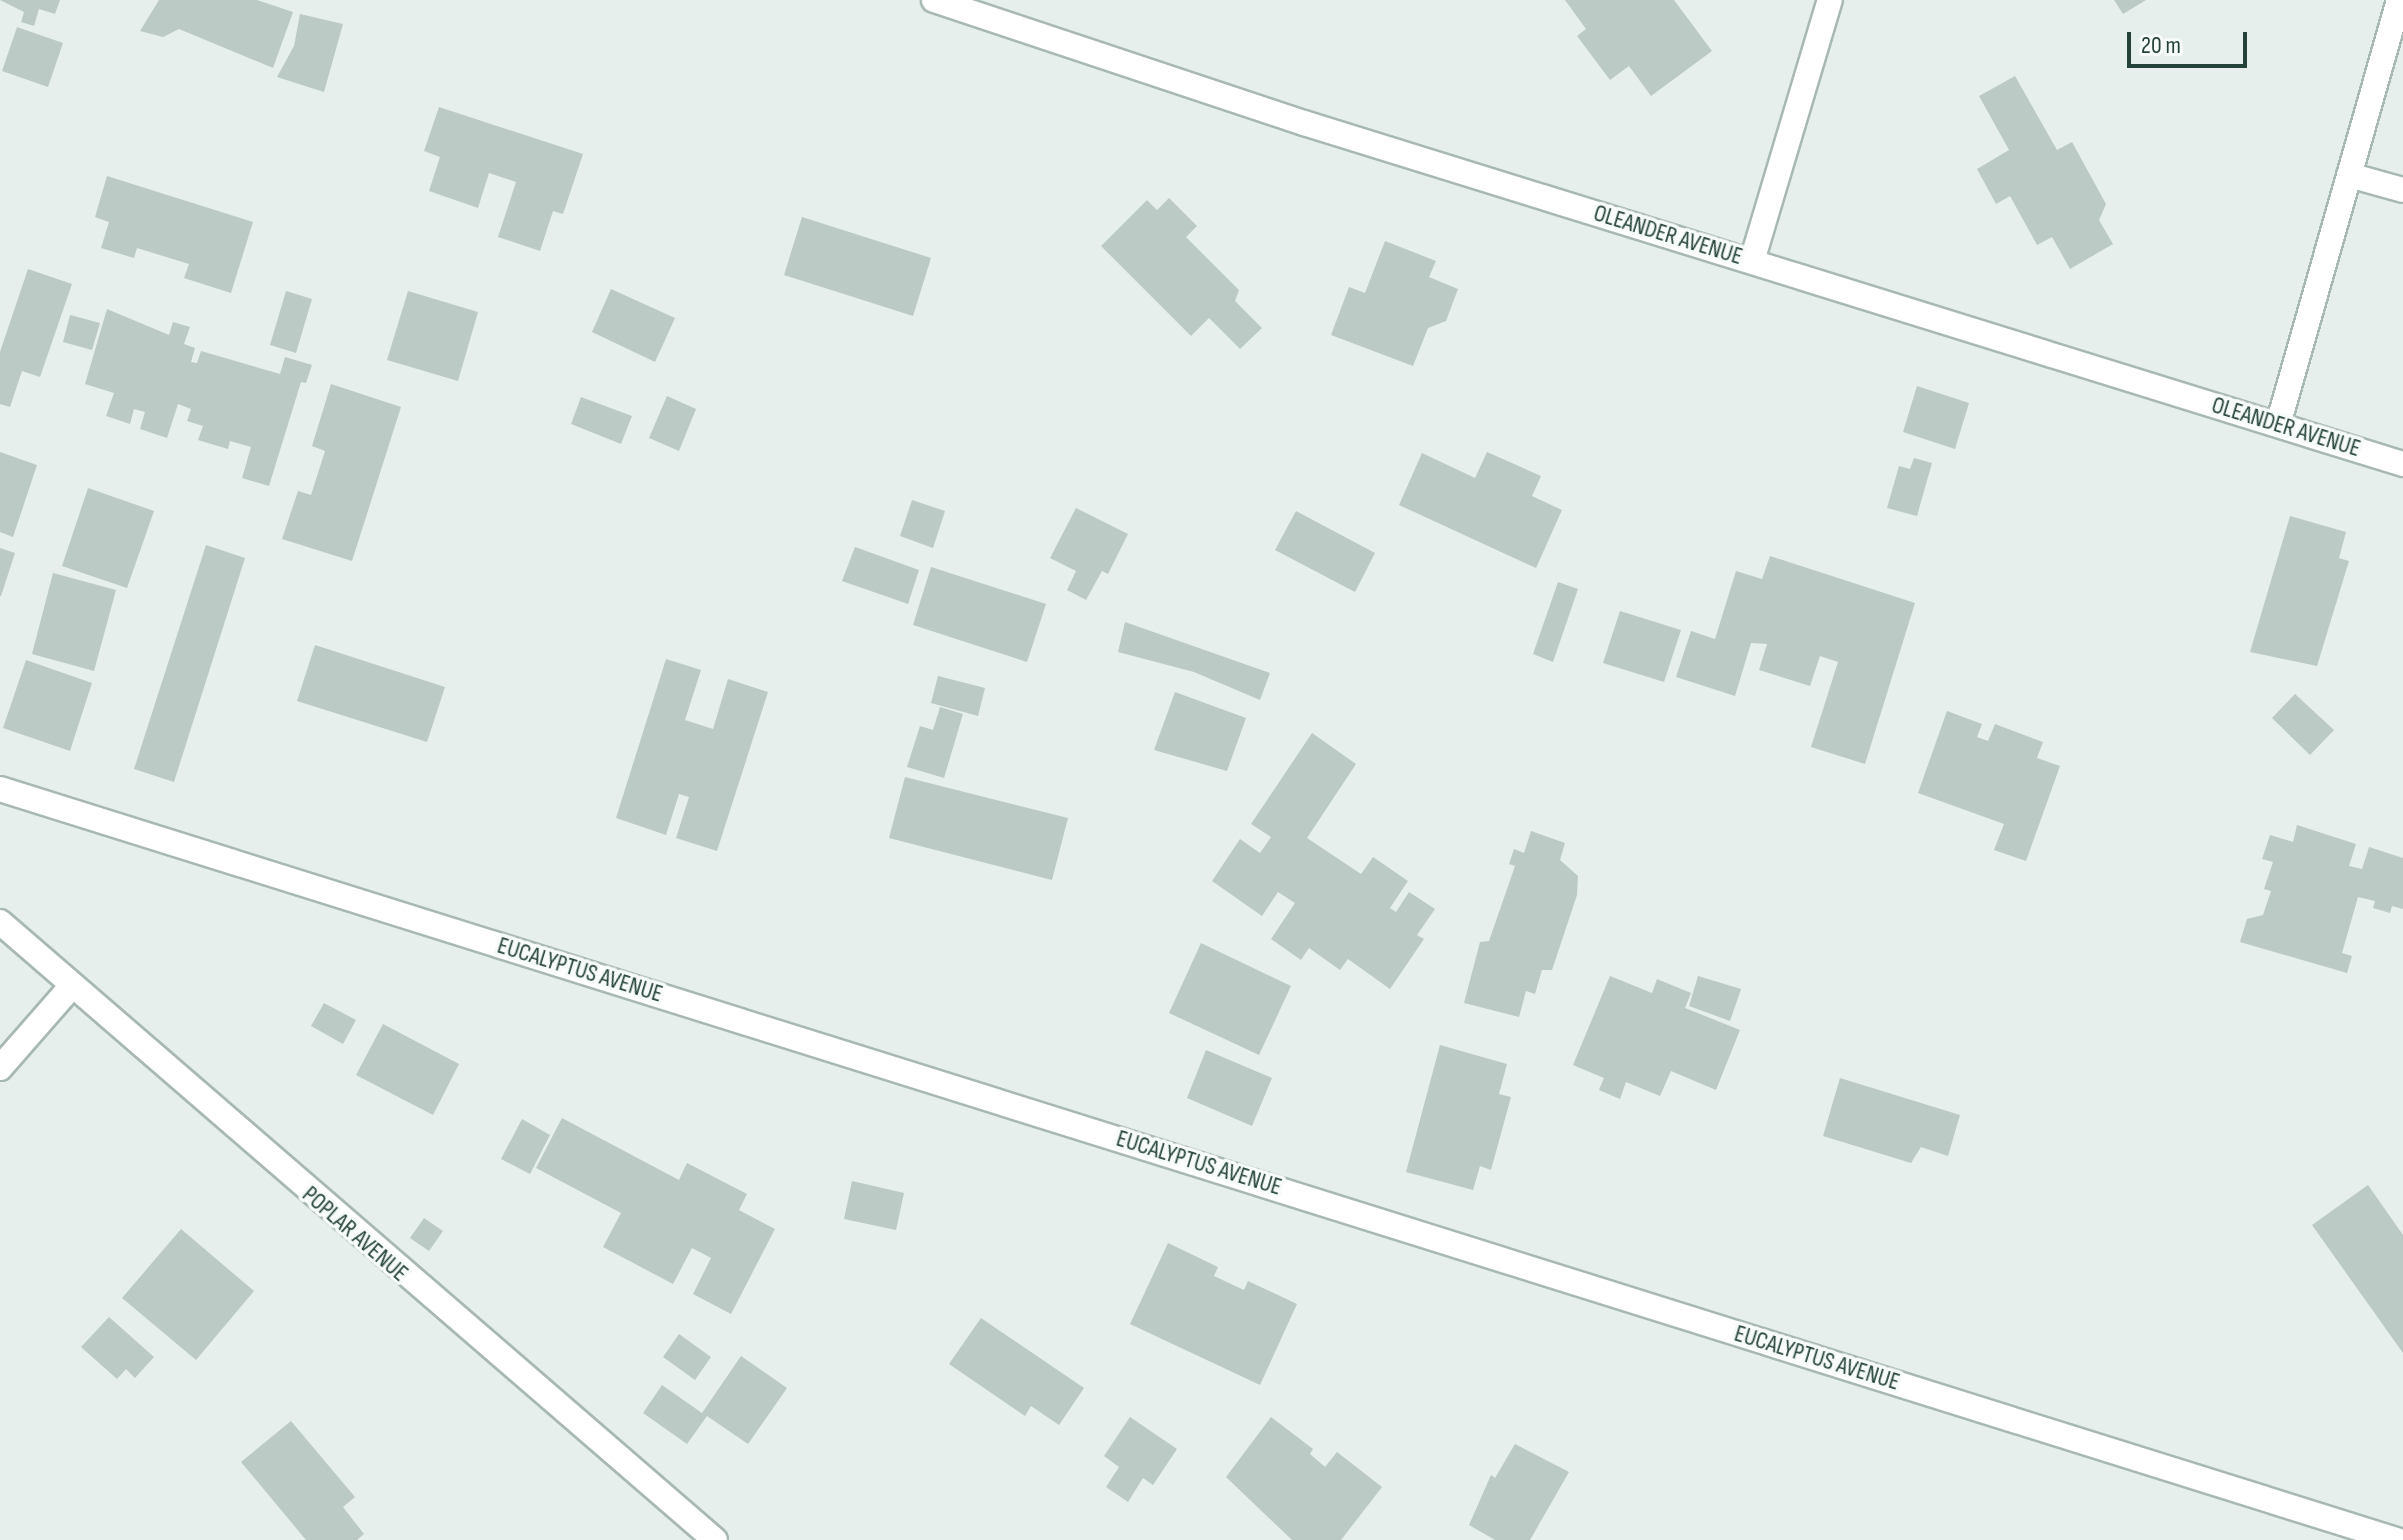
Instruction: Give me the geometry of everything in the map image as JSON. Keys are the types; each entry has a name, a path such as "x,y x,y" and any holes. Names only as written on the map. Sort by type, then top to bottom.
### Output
{"street":[{"name":"OLEANDER AVENUE","path":"934,0 1304,123 2403,464"},
{"path":"1752,261 1830,0"},
{"path":"2278,425 2399,0"},
{"path":"2349,175 2403,190"},
{"name":"EUCALYPTUS AVENUE","path":"0,789 2397,1540"},
{"name":"POPLAR AVENUE","path":"0,922 70,988 715,1540"},
{"path":"0,1068 70,988"}],"building":[{"path":"0,0 60,0 55,14 39,9 34,26 21,22 24,12"},
{"path":"159,0 257,0 293,12 273,68 179,29 163,37 140,31"},
{"path":"1565,0 1674,0 1712,51 1651,96 1629,66 1610,80 1577,36 1586,29"},
{"path":"2114,0 2146,0 2123,14"},
{"path":"300,14 343,24 324,92 277,77 294,46"},
{"path":"17,27 63,43 48,87 2,71"},
{"path":"2015,76 2057,150 2072,142 2106,204 2099,220 2113,244 2070,269 2052,237 2037,245 2010,196 1996,204 1977,169 2009,150 1979,96"},
{"path":"439,107 583,154 563,214 553,211 540,251 498,237 516,182 489,173 478,208 429,191 440,157 424,151"},
{"path":"107,176 253,222 231,293 184,278 189,264 137,248 134,258 101,248 109,222 95,217"},
{"path":"1169,198 1197,226 1186,237 1239,290 1235,301 1262,328 1240,349 1209,318 1191,336 1101,246 1147,200 1157,210"},
{"path":"802,217 931,258 913,316 784,275"},
{"path":"1385,241 1436,261 1429,277 1458,289 1446,321 1428,328 1413,366 1331,335 1349,287 1365,293"},
{"path":"28,269 72,284 40,377 22,371 10,407 0,404 0,352"},
{"path":"611,289 675,318 655,362 592,332"},
{"path":"286,291 312,299 296,353 270,345"},
{"path":"408,291 478,312 458,381 387,360"},
{"path":"107,309 169,335 173,322 190,327 184,344 195,348 191,362 197,363 201,351 280,374 285,357 312,365 306,383 301,382 269,486 242,478 251,447 230,441 228,449 198,440 203,426 187,421 191,409 178,404 167,438 140,429 145,412 134,409 130,424 106,416 114,393 85,384"},
{"path":"70,315 100,323 92,350 63,342"},
{"path":"331,384 401,407 352,561 282,539 298,491 311,495 325,451 312,446"},
{"path":"1917,386 1969,403 1955,449 1903,432"},
{"path":"667,396 696,409 679,451 649,438"},
{"path":"581,397 632,416 621,444 571,424"},
{"path":"0,452 37,465 13,537 0,532"},
{"path":"1487,452 1541,476 1532,496 1562,510 1536,568 1399,505 1422,453 1475,478"},
{"path":"1914,458 1932,463 1917,516 1887,508 1899,466 1910,469"},
{"path":"88,488 154,511 127,588 62,566"},
{"path":"912,500 945,511 933,548 900,536"},
{"path":"1076,508 1128,534 1108,574 1102,571 1086,600 1067,590 1076,571 1050,558"},
{"path":"1296,511 1375,553 1355,592 1275,550"},
{"path":"2290,516 2346,532 2339,558 2349,561 2317,666 2250,652"},
{"path":"206,545 245,558 174,782 134,769"},
{"path":"855,547 919,570 908,604 842,581"},
{"path":"0,548 15,553 1,596 0,596"},
{"path":"1770,556 1915,603 1865,764 1811,747 1838,662 1820,656 1810,686 1759,670 1767,644 1751,643 1735,696 1676,677 1691,631 1715,639 1736,571 1762,579"},
{"path":"931,567 1046,604 1027,662 913,625"},
{"path":"53,573 116,590 94,671 32,654"},
{"path":"1558,582 1578,589 1553,662 1533,654"},
{"path":"1620,611 1681,630 1664,682 1603,663"},
{"path":"1125,622 1270,673 1260,700 1194,672 1118,652"},
{"path":"315,645 445,687 427,742 297,701"},
{"path":"666,659 701,670 685,720 713,729 728,679 768,692 717,851 676,838 689,797 679,794 666,835 616,818"},
{"path":"26,660 92,683 70,751 3,728"},
{"path":"938,676 985,688 978,716 931,703"},
{"path":"1175,692 1246,718 1227,771 1154,750"},
{"path":"2295,694 2334,730 2310,755 2272,718"},
{"path":"940,707 963,714 944,778 907,767 920,726 933,730"},
{"path":"1947,711 1982,724 1977,737 1988,741 1995,724 2043,742 2037,758 2060,766 2026,861 1994,850 2004,824 1918,793"},
{"path":"1312,733 1356,764 1307,838 1361,874 1373,857 1408,881 1390,908 1396,912 1409,892 1435,909 1417,935 1424,939 1390,989 1348,959 1340,970 1309,948 1301,960 1271,939 1295,903 1278,892 1262,916 1212,881 1240,839 1260,853 1271,837 1251,824"},
{"path":"905,777 1068,818 1052,880 889,838"},
{"path":"2297,825 2356,844 2349,866 2362,869 2369,847 2403,858 2403,909 2392,906 2390,913 2373,908 2375,901 2358,897 2342,953 2352,956 2347,973 2240,942 2247,919 2263,915 2271,891 2264,889 2273,862 2262,859 2270,835 2293,842"},
{"path":"1531,831 1565,843 1560,860 1578,876 1577,895 1552,970 1542,970 1535,994 1526,991 1519,1017 1464,1003 1480,942 1489,941 1515,866 1509,864 1514,849 1524,853"},
{"path":"1201,943 1291,986 1259,1055 1169,1013"},
{"path":"1610,976 1652,993 1657,979 1691,993 1685,1008 1740,1030 1716,1090 1671,1071 1660,1096 1626,1082 1620,1099 1599,1090 1604,1078 1573,1065"},
{"path":"1698,976 1741,989 1730,1021 1689,1006"},
{"path":"324,1003 356,1020 343,1044 311,1026"},
{"path":"383,1024 459,1064 433,1115 356,1075"},
{"path":"1440,1045 1507,1064 1499,1094 1511,1097 1491,1170 1480,1166 1473,1190 1406,1172"},
{"path":"1206,1050 1272,1078 1252,1126 1187,1098"},
{"path":"1840,1078 1960,1115 1948,1156 1921,1147 1911,1163 1823,1136"},
{"path":"562,1118 679,1180 687,1163 747,1194 739,1210 775,1229 731,1314 693,1294 711,1258 692,1248 673,1284 603,1247 621,1213 536,1168"},
{"path":"522,1119 550,1135 530,1174 501,1159"},
{"path":"852,1181 904,1193 896,1230 844,1219"},
{"path":"2368,1185 2403,1235 2403,1353 2312,1225"},
{"path":"424,1218 443,1231 429,1251 410,1238"},
{"path":"181,1229 254,1291 196,1360 122,1298"},
{"path":"1168,1243 1218,1267 1214,1276 1244,1290 1248,1281 1297,1304 1260,1385 1130,1324"},
{"path":"109,1317 154,1357 135,1378 126,1369 117,1379 81,1347"},
{"path":"981,1318 1084,1388 1059,1425 1031,1406 1025,1416 949,1364"},
{"path":"679,1334 711,1357 695,1380 663,1357"},
{"path":"741,1356 787,1388 748,1444 707,1416 687,1444 643,1413 662,1385 702,1413"},
{"path":"1130,1417 1177,1449 1153,1485 1143,1478 1128,1502 1106,1487 1119,1467 1104,1456"},
{"path":"1271,1417 1313,1449 1310,1454 1325,1467 1337,1452 1382,1487 1341,1540 1292,1540 1226,1477"},
{"path":"291,1421 355,1497 343,1507 364,1534 357,1540 306,1540 241,1462"},
{"path":"1515,1444 1569,1472 1530,1540 1495,1540 1469,1525 1491,1475 1495,1478"}]}
